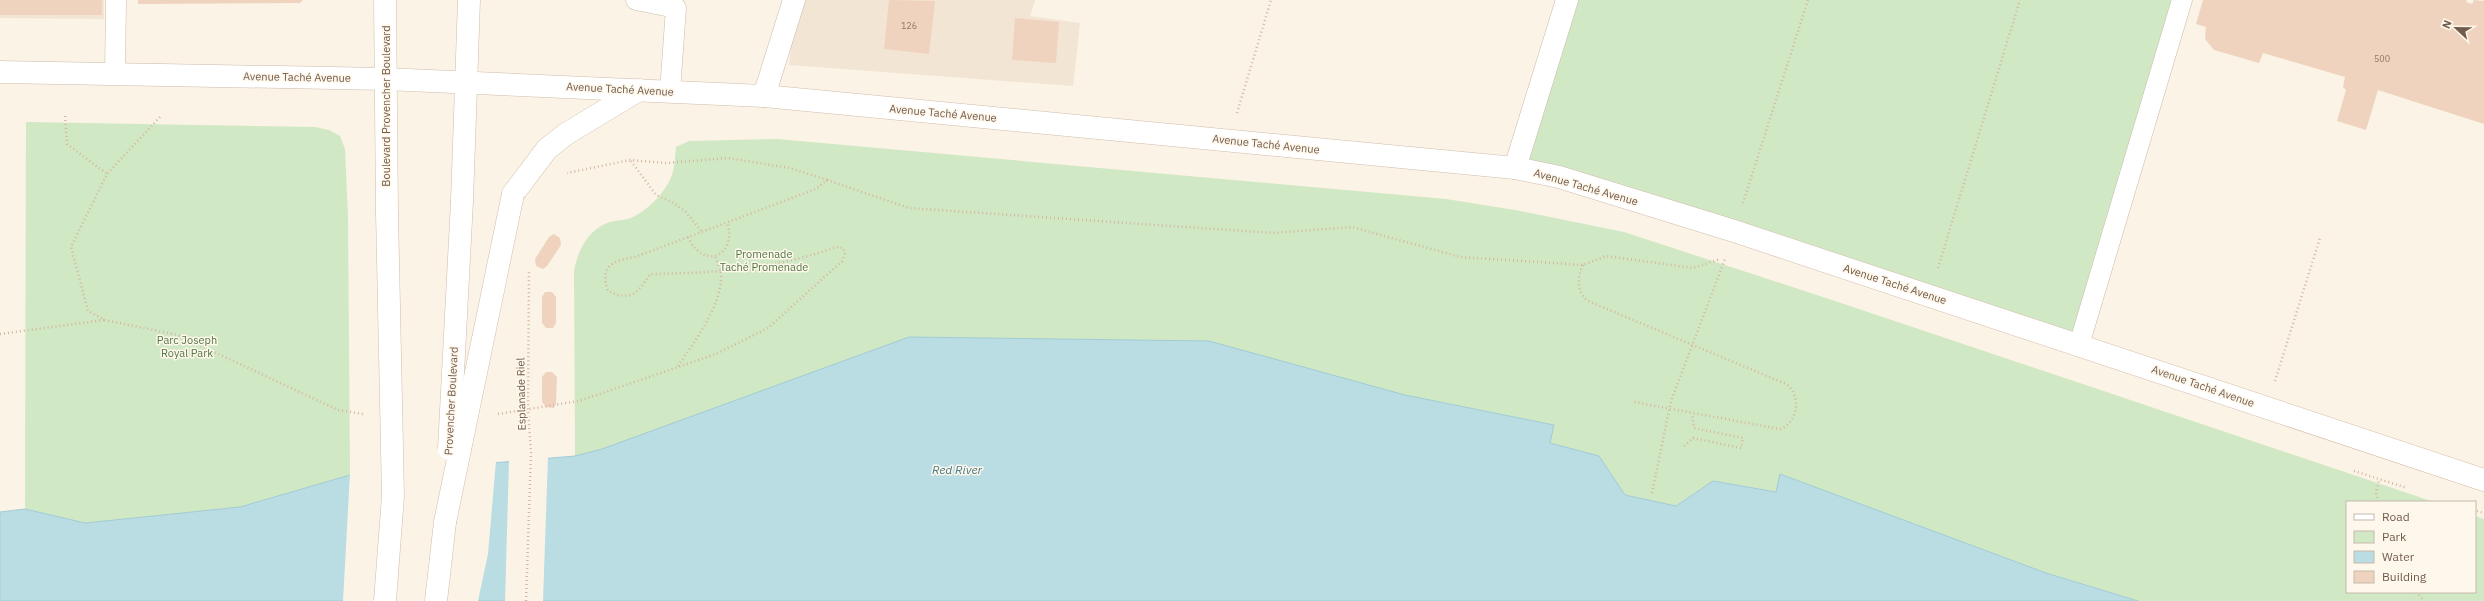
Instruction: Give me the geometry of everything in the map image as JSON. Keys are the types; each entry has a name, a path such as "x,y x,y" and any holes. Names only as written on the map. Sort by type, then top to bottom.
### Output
{"street":[{"name":"Boulevard Provencher Boulevard","path":"385,0 387,212 393,496 385,601"},
{"path":"465,82 469,0"},
{"path":"764,96 794,0"},
{"path":"1515,168 1567,0"},
{"name":"Avenue Taché Avenue","path":"0,72 385,79 764,96 1515,168 1559,177 1734,231 2079,344 2484,480"},
{"name":"Provencher Boulevard","path":"436,601 445,522 462,201 465,82"},
{"path":"445,522 513,194 547,149 566,134 639,90"}],"lane":[{"path":"115,74 116,0"},
{"path":"636,0 676,8 670,91"},
{"path":"2079,344 2182,0"}],"path":[{"path":"1229,140 1271,0"},
{"path":"1744,200 1808,0"},
{"path":"1930,295 2020,0"},
{"path":"65,116 67,144 107,174"},
{"path":"0,334 105,320 88,311 71,247 107,174 160,117"},
{"path":"560,174 630,160 666,163 728,158 790,168 909,208 1273,233 1352,228 1460,257 1583,265 1606,256 1693,268 1726,256 1669,409 1652,493"},
{"path":"630,160 656,195 672,202 686,212 702,232"},
{"path":"715,257 721,271 717,295 710,314 678,366 716,354 768,328 842,261 845,250 836,246 777,264 721,271 650,274 640,289 630,296 619,296 608,291 604,280 608,268 616,260 635,257 816,189 827,180"},
{"path":"715,257 727,247 730,230 727,222"},
{"path":"688,237 695,250 700,254 715,257"},
{"path":"2273,385 2320,238"},
{"path":"1583,265 1579,274 1578,286 1583,298 1692,346 1786,384 1792,390 1797,403 1791,420 1780,429 1692,414 1634,402"},
{"name":"Esplanade Riel","path":"526,601 531,453 528,410 529,269"},
{"path":"1684,446 1692,438 1741,448 1743,438 1694,428 1692,414"},
{"path":"2378,501 2376,492 2379,479"},
{"path":"2417,593 2424,601"}],"shaded area":[{"path":"0,0 104,0 104,19 0,18"},
{"path":"796,0 1035,0 1030,16 1080,23 1073,86 789,65"}],"green space":[{"path":"1567,0 2182,0 2079,345 1515,168"},
{"name":"Parc Joseph Royal Park","path":"26,122 315,127 329,130 340,136 345,149 348,217 350,475 240,507 85,523 25,509"},
{"name":"Promenade Taché Promenade","path":"777,139 1446,199 1515,210 1624,232 1838,302 2431,501 2346,501 2346,593 2476,593 2476,516 2484,519 2484,601 2138,601 2046,573 1780,474 1777,492 1713,481 1676,506 1625,495 1599,456 1550,443 1554,425 1405,395 602,449 575,456 574,271 578,256 584,243 594,231 610,222 628,219 635,216 656,200 667,186 671,178 676,147 689,141"}],"water":[{"name":"Red River","path":"909,337 1209,341 1405,395 1554,425 1550,443 1599,456 1625,495 1676,506 1713,481 1776,492 1780,474 2046,573 2138,601 0,601 0,512 25,509 85,523 240,507 350,475 575,456 602,449"}],"pier":[{"path":"548,457 543,601 505,601 509,460"},
{"path":"496,461 488,554 478,601 343,601 350,473"}],"building":[{"path":"0,0 102,0 102,15 0,15"},
{"path":"138,0 303,0 300,3 138,4"},
{"path":"889,0 935,1 929,54 884,49"},
{"path":"2203,0 2467,0 2466,2 2472,4 2474,0 2484,1 2484,124 2378,90 2366,130 2337,121 2346,90 2343,87 2345,77 2263,53 2259,63 2214,50 2205,39 2206,27 2196,24"},
{"path":"1015,18 1059,22 1056,63 1012,60"},
{"path":"554,234 560,238 561,245 547,266 543,269 536,266 535,259 549,237"},
{"path":"545,292 552,292 556,297 556,323 553,328 546,328 542,323 542,297"},
{"path":"546,372 552,372 557,377 556,403 554,408 546,407 542,402 542,377"}]}
